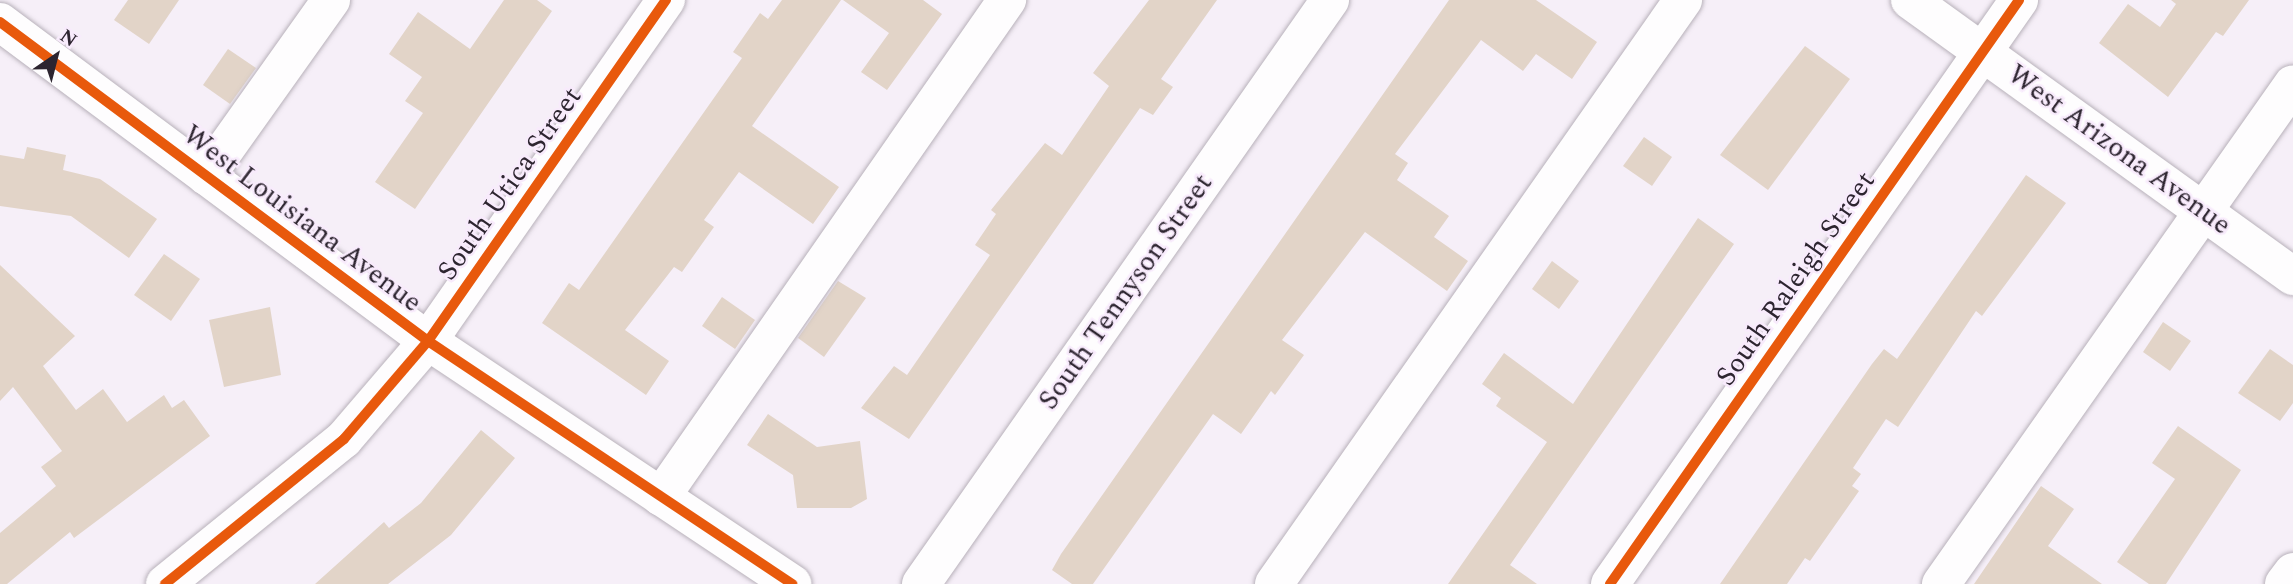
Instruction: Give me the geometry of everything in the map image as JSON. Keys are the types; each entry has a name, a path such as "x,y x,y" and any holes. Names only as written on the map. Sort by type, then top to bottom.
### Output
{"street":[{"path":"206,176 331,0"},
{"name":"South Utica Street","path":"165,584 344,439 428,341 666,0"},
{"path":"662,497 1007,0"},
{"name":"South Tennyson Street","path":"921,584 1330,0"},
{"path":"1274,584 1683,0"},
{"name":"West Arizona Avenue","path":"1910,0 2293,276"},
{"name":"South Raleigh Street","path":"1610,584 2019,0"},
{"name":"West Louisiana Avenue","path":"0,22 428,341 792,584"},
{"path":"1941,584 2293,84"},
{"path":"2284,584 2293,572"}],"building":[{"path":"128,0 179,0 149,44 114,20"},
{"path":"504,0 537,0 552,11 415,209 375,182 423,113 405,101 422,77 389,54 418,12 470,49"},
{"path":"782,0 841,0 752,126 839,187 813,224 739,172 704,220 714,227 682,272 674,267 625,330 669,361 646,395 542,323 569,283 579,290 742,58 733,52 760,13 768,19"},
{"path":"843,0 923,0 942,14 887,90 861,72 889,33"},
{"path":"1149,0 1217,0 1161,79 1173,87 1153,115 1140,108 909,439 861,408 894,366 907,375 990,255 975,245 996,214 991,210 1045,143 1062,155 1109,86 1093,73"},
{"path":"1449,0 1536,0 1597,42 1572,79 1536,54 1523,71 1481,40 1395,154 1408,163 1397,180 1449,216 1434,237 1468,261 1447,291 1365,232 1282,340 1304,355 1275,395 1271,391 1241,434 1213,414 1093,584 1072,584 1052,570 1061,554"},
{"path":"2171,0 2249,0 2223,36 2216,32 2168,97 2099,43 2128,4 2160,27 2176,4"},
{"path":"1805,46 1850,79 1768,190 1720,155"},
{"path":"228,49 256,68 230,104 203,85"},
{"path":"1644,137 1672,157 1652,186 1623,166"},
{"path":"27,147 66,155 63,170 100,179 157,219 129,258 71,216 0,206 0,155 24,159"},
{"path":"2026,175 2066,203 1982,316 1976,311 1898,427 1886,419 1853,468 1861,474 1852,486 1859,491 1810,561 1805,558 1787,584 1720,584 1872,364 1884,349 1897,359"},
{"path":"1698,218 1734,244 1510,565 1537,584 1448,584 1547,442 1496,406 1501,398 1482,384 1504,353 1573,404"},
{"path":"164,254 200,279 171,321 134,295"},
{"path":"1552,261 1579,281 1559,309 1532,289"},
{"path":"0,265 75,336 43,366 76,410 103,389 127,422 164,395 172,408 184,400 210,436 74,538 70,532 7,584 0,584 0,533 56,486 41,467 62,451 13,387 0,401"},
{"path":"838,281 866,298 824,357 798,338"},
{"path":"722,297 755,320 735,349 702,326"},
{"path":"270,307 281,375 224,387 209,320"},
{"path":"2163,322 2191,341 2170,371 2143,352"},
{"path":"2270,349 2293,365 2293,403 2280,421 2238,393"},
{"path":"768,414 817,447 860,441 867,499 851,508 797,508 793,475 747,445"},
{"path":"2178,426 2241,470 2166,584 2149,584 2117,562 2175,479 2152,463"},
{"path":"481,430 515,458 451,535 388,584 315,584 384,522 389,528 421,503"},
{"path":"2041,486 2074,509 2048,546 2102,584 1974,584"}],"cycle path":[{"path":"165,584 344,439 428,341 666,0"},
{"path":"1610,584 2019,0"},
{"path":"0,22 428,341 792,584"}]}
